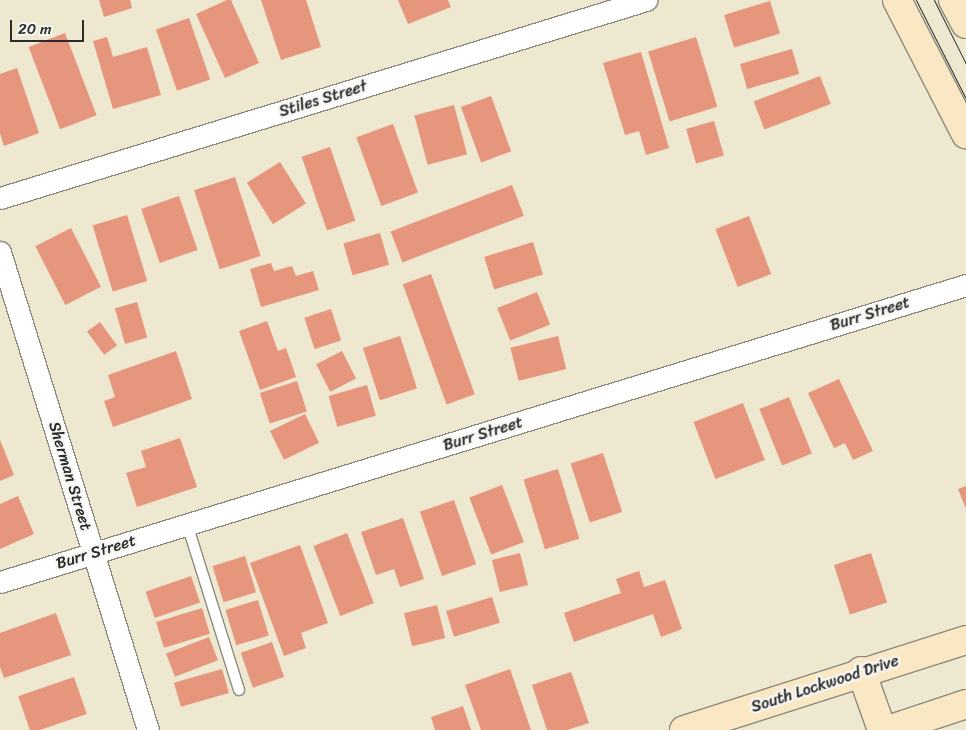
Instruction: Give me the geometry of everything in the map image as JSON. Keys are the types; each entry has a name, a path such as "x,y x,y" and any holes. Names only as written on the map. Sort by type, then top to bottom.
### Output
{"main road":[{"path":"897,0 966,134"},
{"path":"953,0 966,24"},
{"name":"South Lockwood Drive","path":"684,730 861,671 966,640"},
{"path":"861,671 882,730"},
{"path":"888,730 966,704"}],"street":[{"name":"Stiles Street","path":"0,198 646,0"},
{"name":"Sherman Street","path":"0,252 148,730"},
{"name":"Burr Street","path":"0,582 966,284"}],"lane":[{"path":"187,524 239,690"}],"building":[{"path":"99,0 130,0 132,8 104,17"},
{"path":"231,0 259,63 225,78 196,14"},
{"path":"261,0 306,0 321,47 281,60"},
{"path":"398,0 448,0 451,7 408,24"},
{"path":"770,1 780,34 734,48 724,15"},
{"path":"189,18 210,79 177,91 156,29"},
{"path":"65,33 97,115 60,129 29,47"},
{"path":"107,37 113,57 147,47 161,95 113,109 93,41"},
{"path":"696,37 717,107 670,121 648,52"},
{"path":"792,49 799,74 747,89 740,64"},
{"path":"641,52 669,148 646,155 639,131 625,135 603,63"},
{"path":"17,68 39,133 4,146 0,133 0,74"},
{"path":"820,76 831,104 764,129 754,101"},
{"path":"491,96 511,151 481,162 461,107"},
{"path":"454,105 467,154 428,165 414,116"},
{"path":"714,121 724,156 696,164 686,129"},
{"path":"393,124 418,193 381,206 356,137"},
{"path":"330,147 355,221 327,231 302,157"},
{"path":"280,162 306,204 273,224 247,183"},
{"path":"235,177 261,256 220,269 194,190"},
{"path":"512,185 524,216 402,262 391,232"},
{"path":"179,196 198,250 160,263 141,209"},
{"path":"127,215 147,281 113,292 93,226"},
{"path":"749,216 771,274 738,287 715,229"},
{"path":"71,228 101,287 65,305 35,246"},
{"path":"380,233 389,265 353,275 343,243"},
{"path":"533,242 543,275 494,289 484,257"},
{"path":"271,263 274,271 292,266 296,276 313,271 319,290 261,307 250,269"},
{"path":"431,274 475,394 447,405 403,284"},
{"path":"537,292 550,324 510,341 497,308"},
{"path":"137,302 147,338 125,344 115,308"},
{"path":"331,309 341,340 315,349 304,318"},
{"path":"267,321 278,351 286,348 296,377 260,390 239,331"},
{"path":"100,322 117,345 104,355 87,331"},
{"path":"400,336 417,388 380,400 363,348"},
{"path":"558,336 566,369 519,381 510,348"},
{"path":"176,351 192,399 113,427 104,401 115,397 108,375"},
{"path":"342,351 356,379 330,392 316,364"},
{"path":"839,379 873,451 853,460 845,443 834,448 808,393"},
{"path":"297,381 307,411 270,423 260,393"},
{"path":"367,385 376,416 337,427 329,396"},
{"path":"789,397 812,454 782,466 759,409"},
{"path":"743,403 765,460 715,479 694,422"},
{"path":"305,414 319,443 284,460 270,431"},
{"path":"180,438 197,487 137,507 126,473 146,467 141,451"},
{"path":"0,440 14,475 0,481"},
{"path":"603,453 622,512 590,522 571,464"},
{"path":"558,469 579,539 545,549 524,480"},
{"path":"502,485 524,542 491,554 469,498"},
{"path":"966,486 966,509 958,489"},
{"path":"18,496 34,534 0,549 0,504"},
{"path":"454,500 476,564 442,576 420,512"},
{"path":"403,518 424,579 400,587 394,569 376,575 361,532"},
{"path":"347,533 374,603 340,616 313,546"},
{"path":"300,545 328,623 301,633 306,648 284,656 250,563"},
{"path":"520,553 528,585 500,592 492,560"},
{"path":"871,553 887,602 850,615 834,565"},
{"path":"245,556 256,592 224,602 212,566"},
{"path":"639,571 644,587 665,580 682,629 661,637 653,614 574,642 564,613 621,593 616,579"},
{"path":"191,576 200,602 155,618 146,592"},
{"path":"492,597 500,623 454,637 446,611"},
{"path":"258,600 269,635 236,645 225,610"},
{"path":"437,605 445,638 412,646 404,613"},
{"path":"202,608 210,634 164,648 156,622"},
{"path":"56,613 71,655 4,678 0,667 0,633"},
{"path":"209,637 218,660 175,677 166,653"},
{"path":"272,642 284,677 253,688 241,653"},
{"path":"222,669 229,693 181,707 174,683"},
{"path":"510,669 531,730 481,730 465,685"},
{"path":"571,672 589,723 567,730 547,730 532,685"},
{"path":"74,677 87,714 40,730 30,730 18,696"},
{"path":"463,706 471,730 435,730 431,717"}],"tram line":[{"path":"916,0 966,99"},
{"path":"934,0 966,64"}]}
